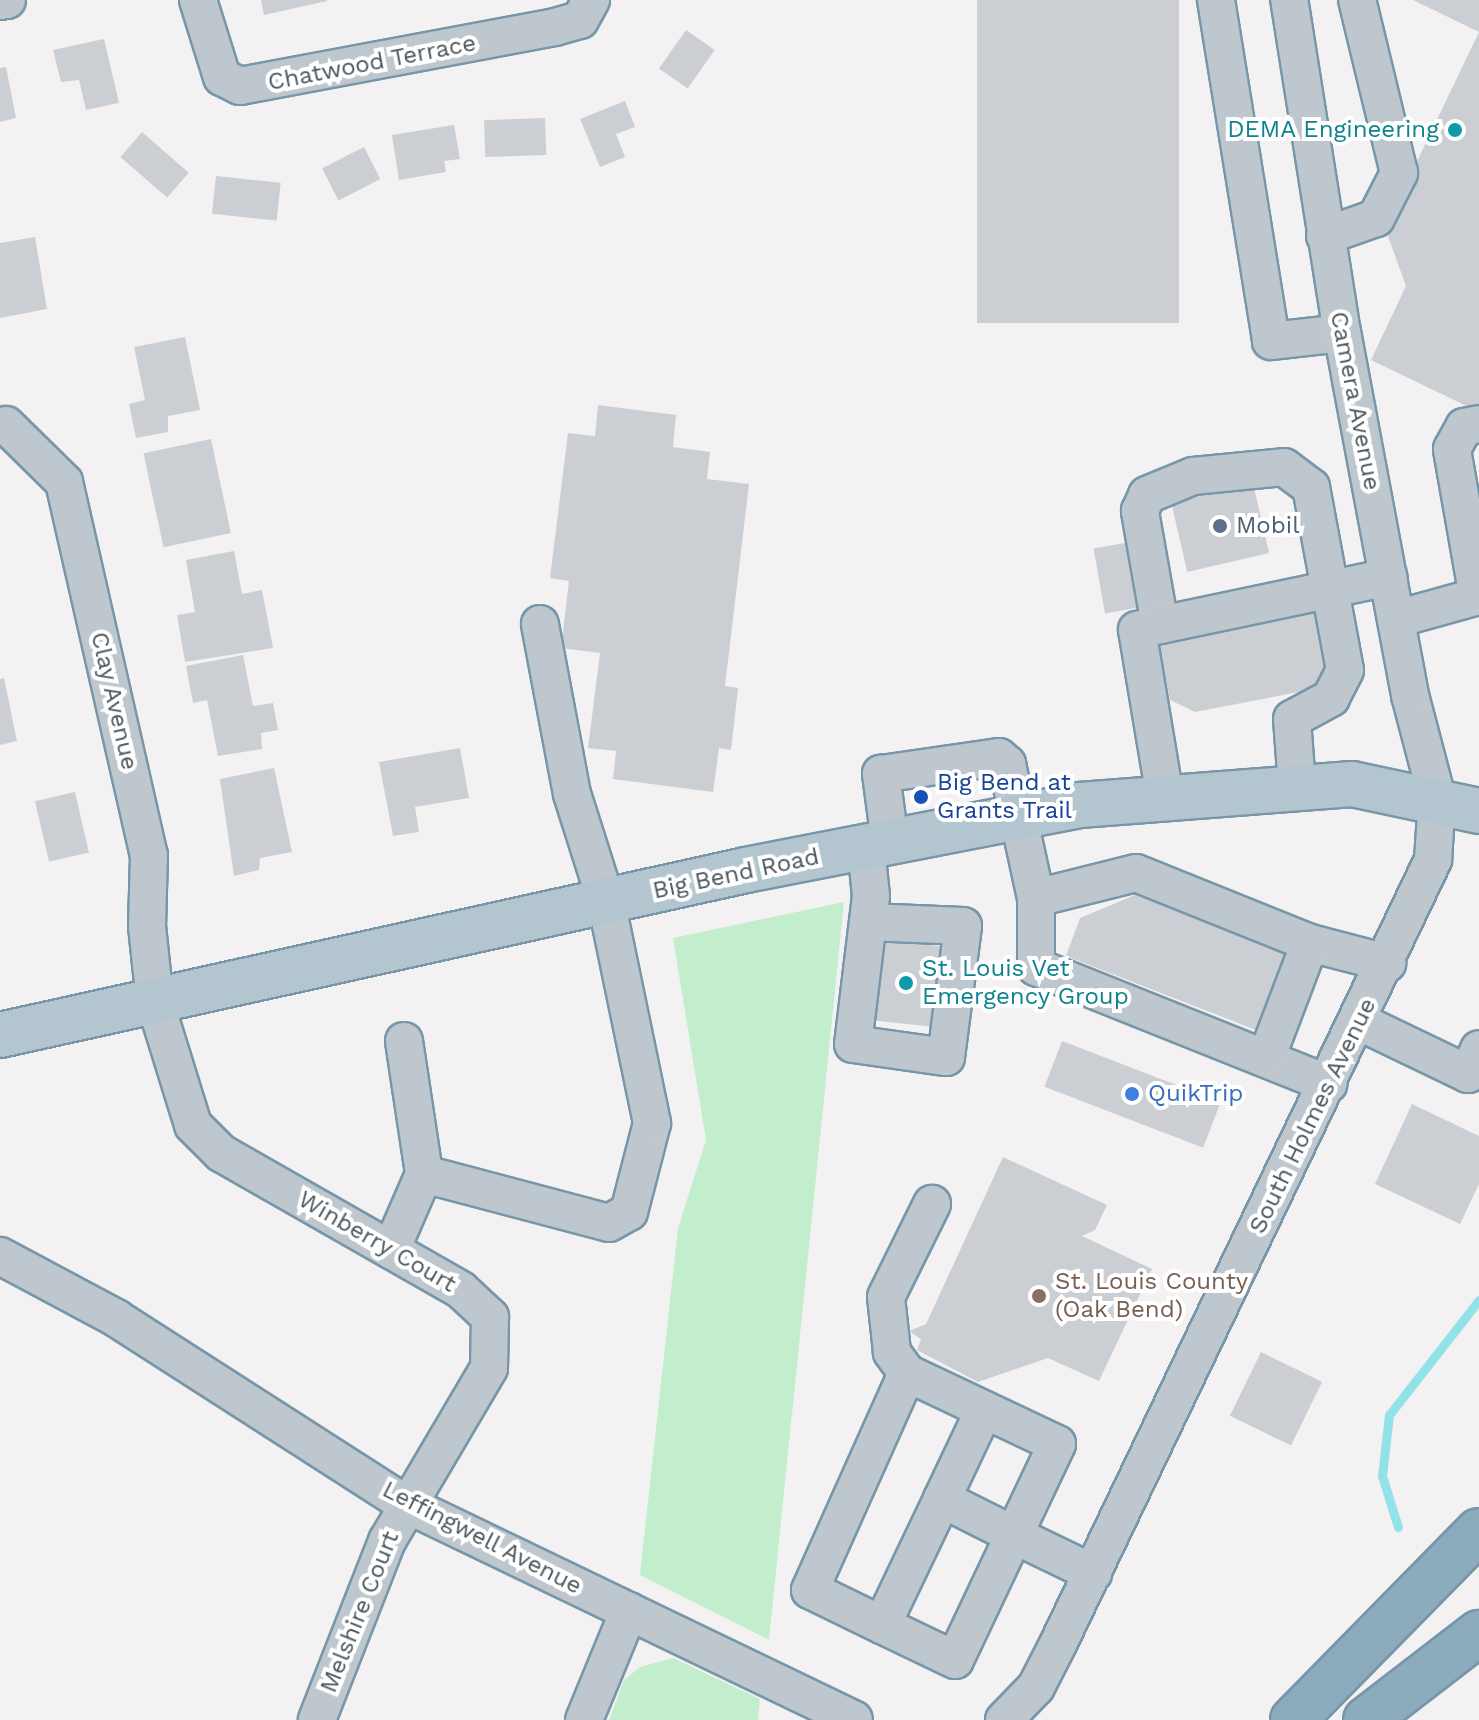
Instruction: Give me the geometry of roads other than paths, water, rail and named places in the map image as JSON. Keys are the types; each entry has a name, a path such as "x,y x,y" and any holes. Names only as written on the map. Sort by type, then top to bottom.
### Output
{"highway":[{"path":"1293,1720 1479,1531"},
{"path":"1366,1720 1479,1633"}],"main road":[{"name":"Big Bend Road","path":"0,1035 606,901 1020,816 1165,797 1297,785 1352,784 1437,798 1479,811"}],"street":[{"path":"0,1 7,0"},
{"name":"Chatwood Terrace","path":"198,0 222,77 240,86 555,27 580,20 591,0"},
{"path":"1216,0 1271,341 1342,333"},
{"name":"Camera Avenue","path":"1289,0 1342,333 1396,619 1437,798"},
{"path":"1325,236 1376,218 1399,173 1357,0"},
{"path":"1396,619 1479,596 1452,449 1456,435 1479,424"},
{"name":"Clay Avenue","path":"6,425 64,482 149,855 147,926 155,1002"},
{"path":"1160,625 1140,511 1147,495 1193,476 1284,467 1311,487 1334,588 1345,670 1331,698 1292,719 1297,785"},
{"path":"1165,797 1137,630 1388,577"},
{"path":"424,1174 609,1223 629,1212 652,1123 606,901 572,794 540,624"},
{"path":"868,922 878,845 879,779 887,771 999,757 1007,764 1036,898 1036,967 1267,1056 1329,1084"},
{"name":"South Holmes Avenue","path":"1004,1720 1036,1687 1360,1022 1433,860 1437,798"},
{"path":"1036,898 1136,873 1310,943 1387,963"},
{"path":"1267,1056 1310,943"},
{"name":"Winberry Court","path":"155,1002 193,1125 206,1143 479,1304 494,1333 489,1368 406,1504"},
{"path":"1360,1022 1468,1074 1479,1049"},
{"path":"391,1250 424,1174 404,1041"},
{"path":"907,1373 810,1590 955,1660 1057,1444 907,1373 892,1352 886,1297 932,1204"},
{"name":"Leffingwell Avenue","path":"0,1256 116,1318 406,1504 854,1720"},
{"path":"882,1625 984,1410"},
{"path":"942,1499 1093,1573"},
{"name":"Melshire Court","path":"317,1720 406,1504"},
{"path":"584,1720 629,1611"}],"waterway":[{"path":"1398,1527 1382,1476 1389,1415 1479,1300"}],"place":[{"name":"DEMA Engineering","path":"1455,130"},
{"name":"Mobil","path":"1220,526"},
{"name":"Big Bend at Grants Trail","path":"921,797"},
{"name":"St. Louis Vet Emergency Group","path":"906,983"},
{"name":"QuikTrip","path":"1132,1094"},
{"name":"St. Louis County (Oak Bend)","path":"1039,1296"}]}
